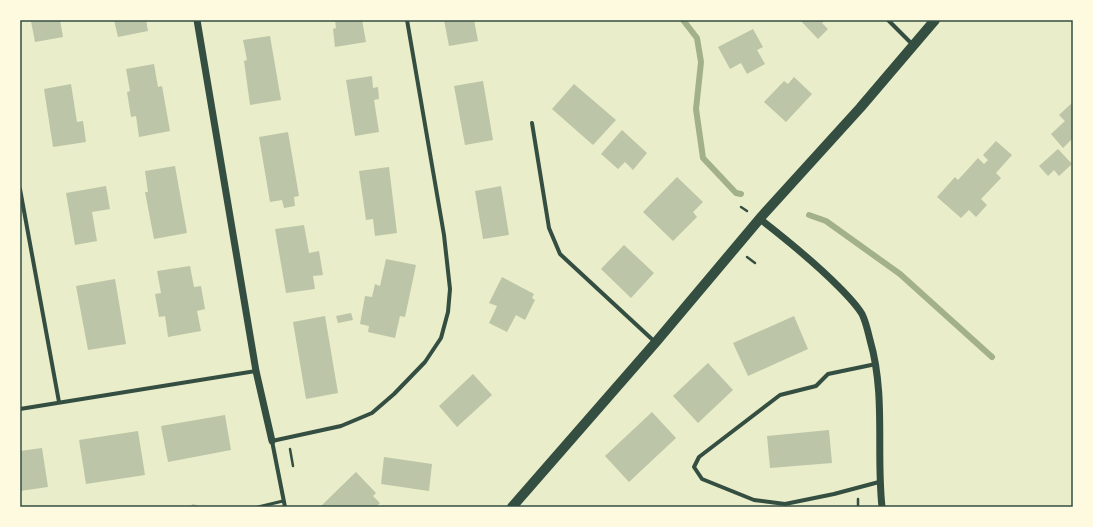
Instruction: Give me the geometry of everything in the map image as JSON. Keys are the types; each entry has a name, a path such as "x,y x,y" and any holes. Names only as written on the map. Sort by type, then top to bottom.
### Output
{"main road":[{"path":"512,507 656,342 760,219 860,108 935,20"}],"street":[{"path":"197,20 256,371 285,507"},
{"path":"272,441 341,426 372,413 394,394 425,362 441,338 448,312 450,289 444,235 407,20"},
{"path":"888,20 913,46"},
{"path":"532,123 549,228 560,254 656,342"},
{"path":"20,189 59,402"},
{"path":"760,219 813,262 849,297 861,314 868,330 876,364 880,409 880,482 882,507"},
{"path":"876,364 828,374 816,386 780,395 699,457 694,467 702,479 719,486 754,500 785,504 834,494 880,482"},
{"path":"20,409 256,371"}],"lane":[{"path":"258,507 284,501"}],"path":[{"path":"287,438 293,466"}],"building":[{"path":"60,20 63,37 35,42 31,21"},
{"path":"114,20 146,20 148,31 118,37"},
{"path":"335,20 362,20 366,42 335,47 333,29 336,28"},
{"path":"444,20 474,20 478,41 449,46"},
{"path":"800,20 825,20 822,23 828,29 818,39"},
{"path":"753,29 763,47 757,50 765,64 747,74 741,63 730,69 718,47"},
{"path":"270,36 281,100 250,105 244,61 247,60 243,40"},
{"path":"154,64 158,87 162,86 170,131 139,137 136,116 131,117 127,92 130,91 126,69"},
{"path":"372,76 373,88 378,87 379,99 374,100 379,132 355,136 346,80"},
{"path":"794,77 812,94 786,122 764,102 784,81 788,84"},
{"path":"483,81 493,140 465,145 454,86"},
{"path":"71,84 77,122 83,121 86,142 53,147 44,89"},
{"path":"574,84 616,120 593,145 552,109"},
{"path":"1073,102 1073,138 1063,148 1051,134 1065,121 1059,115"},
{"path":"622,130 647,153 633,170 625,162 618,169 601,154"},
{"path":"288,132 299,196 294,197 295,206 284,208 282,200 270,202 259,137"},
{"path":"996,141 1012,155 996,173 1001,178 981,199 987,205 976,217 969,210 961,218 937,197 955,177 958,180 978,158 984,164 988,160 983,155"},
{"path":"1058,149 1072,164 1059,176 1054,170 1048,176 1039,166"},
{"path":"175,166 187,233 154,239 145,192 148,192 145,171"},
{"path":"389,167 397,233 375,236 373,219 366,220 359,171"},
{"path":"677,177 703,202 693,212 697,217 673,241 643,212"},
{"path":"106,186 110,209 92,212 97,241 75,245 66,193"},
{"path":"501,186 509,235 483,239 475,191"},
{"path":"304,225 309,253 319,251 323,275 313,276 315,289 286,293 275,229"},
{"path":"624,245 654,273 631,298 601,269"},
{"path":"386,259 416,265 405,317 400,316 395,338 368,332 369,326 360,324 365,296 372,297 375,284 380,286"},
{"path":"190,266 194,287 201,286 205,309 197,311 201,331 168,337 165,316 159,317 155,294 161,293 157,271"},
{"path":"502,277 534,294 532,298 535,300 525,320 516,315 507,332 489,323 497,306 489,303"},
{"path":"115,279 126,344 88,350 76,286"},
{"path":"351,313 353,320 338,323 336,316"},
{"path":"325,316 338,393 306,399 293,322"},
{"path":"794,316 808,349 748,376 733,343"},
{"path":"708,363 733,390 698,423 673,396"},
{"path":"473,374 492,395 457,427 439,406"},
{"path":"652,412 676,438 629,482 605,456"},
{"path":"225,415 231,450 168,462 161,426"},
{"path":"829,430 832,463 770,468 767,436"},
{"path":"138,431 145,475 86,484 79,440"},
{"path":"42,448 48,487 20,491 20,451"},
{"path":"384,457 432,464 429,491 381,484"},
{"path":"356,472 376,493 373,496 380,503 376,507 320,507"},
{"path":"193,504 203,507 189,507"}],"waterway":[{"path":"683,20 697,38 701,62 696,109 703,158 736,193 741,194"},
{"path":"809,215 826,221 900,274 992,357"}]}
